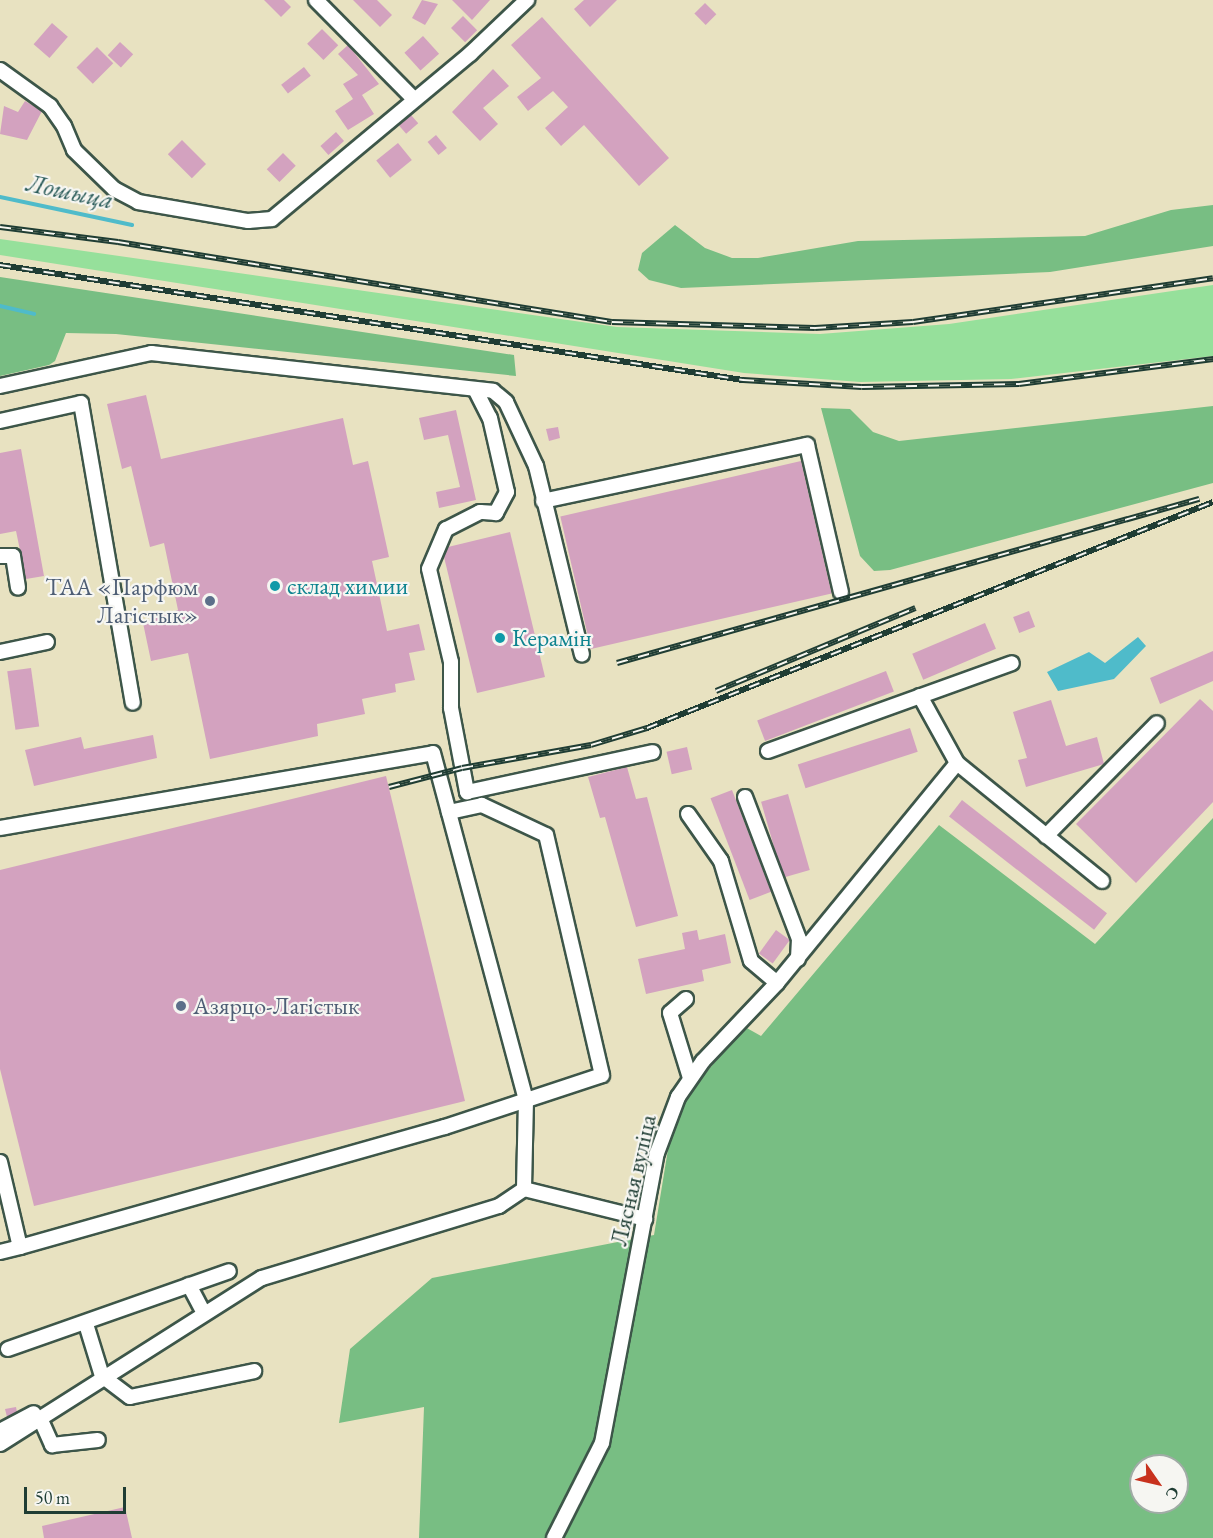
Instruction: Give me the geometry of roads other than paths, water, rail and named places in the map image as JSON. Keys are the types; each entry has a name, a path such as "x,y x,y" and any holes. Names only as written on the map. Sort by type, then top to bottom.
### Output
{"street":[{"path":"316,0 413,98"},
{"path":"0,70 50,106 64,126 74,150 114,189 138,202 248,221 272,219 283,213 413,98 470,54 527,0"},
{"path":"0,386 151,353 476,392 493,391 506,402 536,466 582,654"},
{"path":"476,392 490,418 507,492 496,513 480,512 446,529 429,569 451,662 451,708 467,792 653,752"},
{"path":"0,421 81,403 134,703"},
{"path":"543,501 807,445 841,592"},
{"path":"0,556 13,556 18,588"},
{"path":"0,652 47,642"},
{"path":"768,752 1012,663"},
{"path":"920,696 957,763 1102,881"},
{"path":"1046,836 1157,723"},
{"path":"0,828 433,753 526,1100 524,1189"},
{"name":"Лясная вуліца","path":"554,1538 602,1443 657,1153 678,1097 690,1078 798,958 957,763"},
{"path":"745,797 799,939 798,958"},
{"path":"0,1252 445,1127 602,1075 546,835 482,805 449,812"},
{"path":"688,814 721,861 751,961 777,983"},
{"path":"686,999 670,1013 690,1078"},
{"path":"0,1162 20,1247"},
{"path":"0,1444 102,1376 262,1278 499,1206 524,1189 645,1219"},
{"path":"8,1349 86,1324 229,1271"},
{"path":"189,1285 204,1313"},
{"path":"86,1324 102,1376 130,1397 254,1371"},
{"path":"0,1431 102,1376"},
{"path":"40,1418 52,1445 98,1440"}],"water":[{"path":"1138,637 1146,646 1114,679 1058,691 1047,672 1089,652 1105,663"}],"waterway":[{"name":"Лошыца","path":"0,197 132,225"},
{"path":"0,306 34,314"}],"railway":[{"path":"0,227 118,242 612,322 815,328 913,322 1213,278"},
{"path":"0,265 743,380 862,387 1019,384 1213,359"},
{"path":"617,663 1199,499"},
{"path":"389,787 462,768 591,745 647,728 1213,502"},
{"path":"716,691 915,608"}],"place":[{"name":"склад химии","path":"275,586"},
{"name":"ТАА «Парфюм Лагістык»","path":"210,601"},
{"name":"Керамін","path":"500,638"},
{"name":"Азярцо-Лагістык","path":"181,1006"}]}
